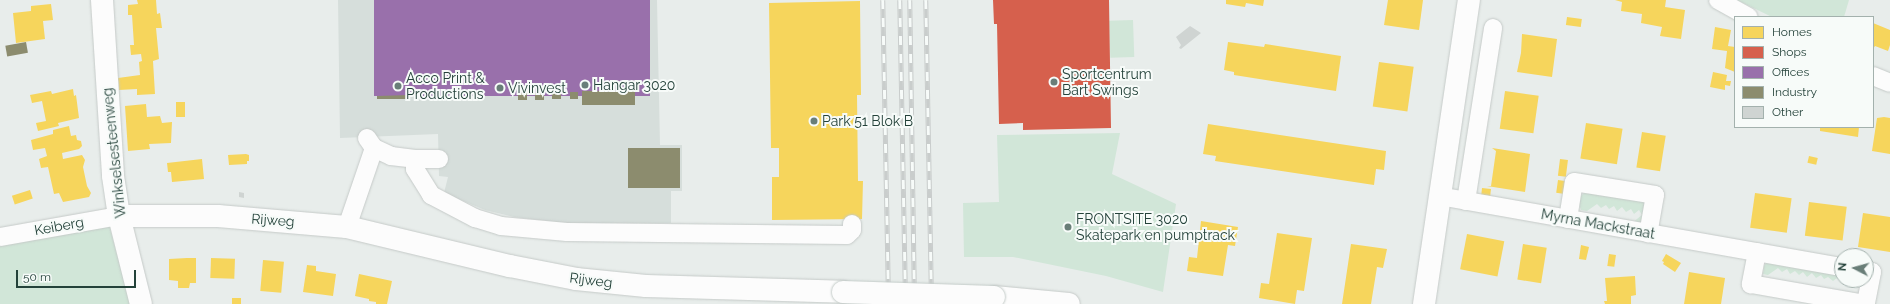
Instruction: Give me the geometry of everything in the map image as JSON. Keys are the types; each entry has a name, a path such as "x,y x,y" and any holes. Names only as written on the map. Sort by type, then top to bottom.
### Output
{"street":[{"name":"Winkselsesteenweg","path":"102,0 113,176 119,216 141,304"},
{"path":"1424,304 1469,0"},
{"path":"1718,0 1747,16"},
{"path":"1466,201 1493,28"},
{"path":"1874,76 1890,82"},
{"path":"347,227 370,142 391,156 414,159 439,159"},
{"path":"414,159 415,169 431,195 475,218 501,226 567,232 846,235 852,230 852,224"},
{"path":"1568,219 1574,182 1655,195 1648,233"},
{"name":"Myrna Mackstraat","path":"1439,196 1834,266"},
{"name":"Rijweg","path":"119,216 218,216 347,227 510,266 576,279 646,286 994,297 1069,304"},
{"name":"Keiberg","path":"0,237 119,216"},
{"path":"1757,252 1751,284 1865,304 1868,288"}],"shaded area":[{"path":"338,0 657,0 660,145 682,145 682,191 671,191 671,223 565,223 514,217 485,210 444,193 448,177 439,176 438,134 340,138"}],"green space":[{"path":"1737,0 1849,0 1844,16 1770,16"},
{"path":"1133,20 1134,57 1110,58 1109,21"},
{"name":"FRONTSITE 3020 Skatepark en pumptrack","path":"1120,133 1112,174 1176,204 1163,292 1106,276 1013,257 964,257 963,203 999,202 997,135"},
{"path":"1587,190 1645,200 1642,222 1632,223 1642,215 1639,210 1634,214 1631,209 1626,212 1622,207 1617,211 1614,206 1609,209 1606,205 1601,208 1597,204 1587,211 1581,210 1579,198"},
{"path":"109,224 130,304 0,304 0,245"},
{"path":"1767,262 1834,271 1834,280 1828,277 1824,279 1821,275 1816,278 1812,273 1807,277 1803,272 1799,275 1795,271 1790,274 1787,269 1782,272 1778,268 1768,275 1763,274 1764,266"}],"building: Homes":[{"path":"137,0 156,0 157,14 160,13 162,28 156,28 159,59 153,61 155,94 137,95 137,89 119,90 118,78 140,75 139,62 142,61 141,54 131,55 130,45 134,45 132,15 128,15 128,5 138,4"},
{"path":"1226,0 1264,0 1263,6 1246,3 1245,7 1226,4"},
{"path":"1388,0 1423,0 1419,30 1384,25"},
{"path":"1615,0 1666,0 1665,7 1685,10 1681,39 1660,36 1662,27 1641,23 1642,14 1621,11 1622,2"},
{"name":"Park 51 Blok B","path":"860,1 861,95 857,95 858,181 863,181 862,219 772,220 772,177 779,177 779,148 771,148 769,3"},
{"path":"51,4 53,20 43,21 45,39 16,43 13,13 31,11 31,6"},
{"path":"1567,17 1582,19 1581,27 1566,25"},
{"path":"1874,23 1890,30 1890,45 1888,51 1875,46 1874,48"},
{"path":"1715,27 1731,30 1728,46 1734,47 1734,72 1725,68 1727,51 1712,49"},
{"path":"1522,34 1557,39 1552,77 1517,72 1521,53"},
{"path":"1228,42 1264,47 1265,44 1341,56 1336,91 1234,75 1234,72 1224,70"},
{"path":"1379,62 1414,67 1407,111 1373,107"},
{"path":"1713,72 1727,75 1726,81 1731,81 1730,86 1725,85 1725,90 1710,87"},
{"path":"73,89 74,96 76,95 79,118 58,123 59,126 38,131 36,123 46,121 42,101 32,103 30,95 51,91 52,94"},
{"path":"1505,91 1539,96 1533,133 1500,129"},
{"path":"176,102 185,102 185,117 176,117"},
{"path":"146,104 147,117 160,116 162,123 172,122 171,143 149,144 150,149 128,151 125,106"},
{"path":"1877,118 1890,118 1890,154 1872,151"},
{"path":"1586,123 1623,129 1617,164 1580,159"},
{"path":"1208,124 1386,151 1384,170 1376,169 1374,185 1215,161 1216,156 1203,154"},
{"path":"69,126 71,136 76,135 77,140 81,141 82,146 79,149 62,153 63,159 82,155 85,160 83,167 87,186 91,193 89,197 63,202 59,193 54,194 48,167 41,168 39,159 47,156 45,148 33,150 31,140 53,134 53,130"},
{"path":"1820,128 1859,128 1858,137 1820,131"},
{"path":"1642,132 1666,136 1660,171 1636,168"},
{"path":"1492,148 1530,154 1525,192 1487,186 1491,186 1496,151"},
{"path":"228,155 249,155 249,161 247,161 247,164 229,165"},
{"path":"1809,156 1818,158 1816,165 1807,163"},
{"path":"202,159 204,179 172,182 171,172 168,172 167,163"},
{"path":"1560,159 1568,160 1566,177 1558,176"},
{"path":"1558,180 1565,181 1563,194 1556,193"},
{"path":"1482,188 1491,189 1490,196 1481,195"},
{"path":"30,190 33,199 15,204 12,196"},
{"path":"1755,193 1792,198 1787,233 1750,228"},
{"path":"1809,202 1847,207 1843,240 1805,236"},
{"path":"1863,213 1890,217 1890,252 1874,250 1874,248 1858,247"},
{"path":"1201,221 1238,227 1235,246 1228,245 1223,276 1187,271 1189,257 1197,258"},
{"path":"1277,233 1312,238 1304,291 1297,290 1295,304 1259,298 1261,283 1269,284"},
{"path":"1467,234 1504,241 1497,277 1460,269"},
{"path":"1351,244 1387,249 1383,268 1377,267 1371,304 1342,304"},
{"path":"1523,244 1547,248 1541,283 1517,280"},
{"path":"1581,245 1589,247 1586,260 1579,259"},
{"path":"1609,254 1616,255 1614,267 1607,266"},
{"path":"1666,254 1681,263 1675,272 1663,264 1664,262 1662,261"},
{"path":"196,258 196,283 190,283 189,288 178,288 178,281 169,280 169,259"},
{"path":"211,258 235,259 234,279 210,278"},
{"path":"263,260 284,262 281,293 260,291"},
{"path":"307,265 316,266 316,271 336,274 333,296 303,292"},
{"path":"1689,272 1725,278 1721,304 1684,304"},
{"path":"359,274 392,281 387,304 376,304 376,302 369,301 369,299 355,296"},
{"path":"1635,276 1636,295 1631,296 1631,304 1605,304 1604,301 1607,301 1605,278"},
{"path":"232,298 241,298 241,304 232,304"}],"building: Shops":[{"name":"Sportcentrum Bart Swings","path":"993,0 1109,0 1111,128 1023,130 1023,123 999,124 997,24 994,24"}],"building: Offices":[{"path":"374,0 650,0 650,96 374,96"}],"building: Industry":[{"path":"26,42 28,53 7,56 5,46"},
{"path":"582,91 635,91 635,105 582,105"},
{"path":"552,92 561,92 561,99 552,99"},
{"path":"570,92 578,92 578,99 570,99"},
{"path":"518,93 527,93 527,100 518,100"},
{"path":"535,93 544,93 544,100 535,100"},
{"path":"409,95 409,99 377,99 377,96"},
{"path":"628,148 680,148 680,188 628,188"}],"building: Other":[{"path":"1190,26 1201,33 1181,49 1179,48 1181,45 1176,37"},
{"path":"239,192 244,193 244,198 239,197"}],"railway":[{"path":"883,0 889,304"},
{"path":"900,0 906,304"},
{"path":"910,0 915,304"},
{"path":"926,0 932,304"}],"place":[{"name":"Sportcentrum Bart Swings","path":"1054,82"},
{"name":"Hangar 3020","path":"585,85"},
{"name":"Acco Print & Productions","path":"398,86"},
{"name":"Vivinvest","path":"500,88"},
{"name":"Park 51 Blok B","path":"814,121"},
{"name":"FRONTSITE 3020 Skatepark en pumptrack","path":"1068,227"}]}
